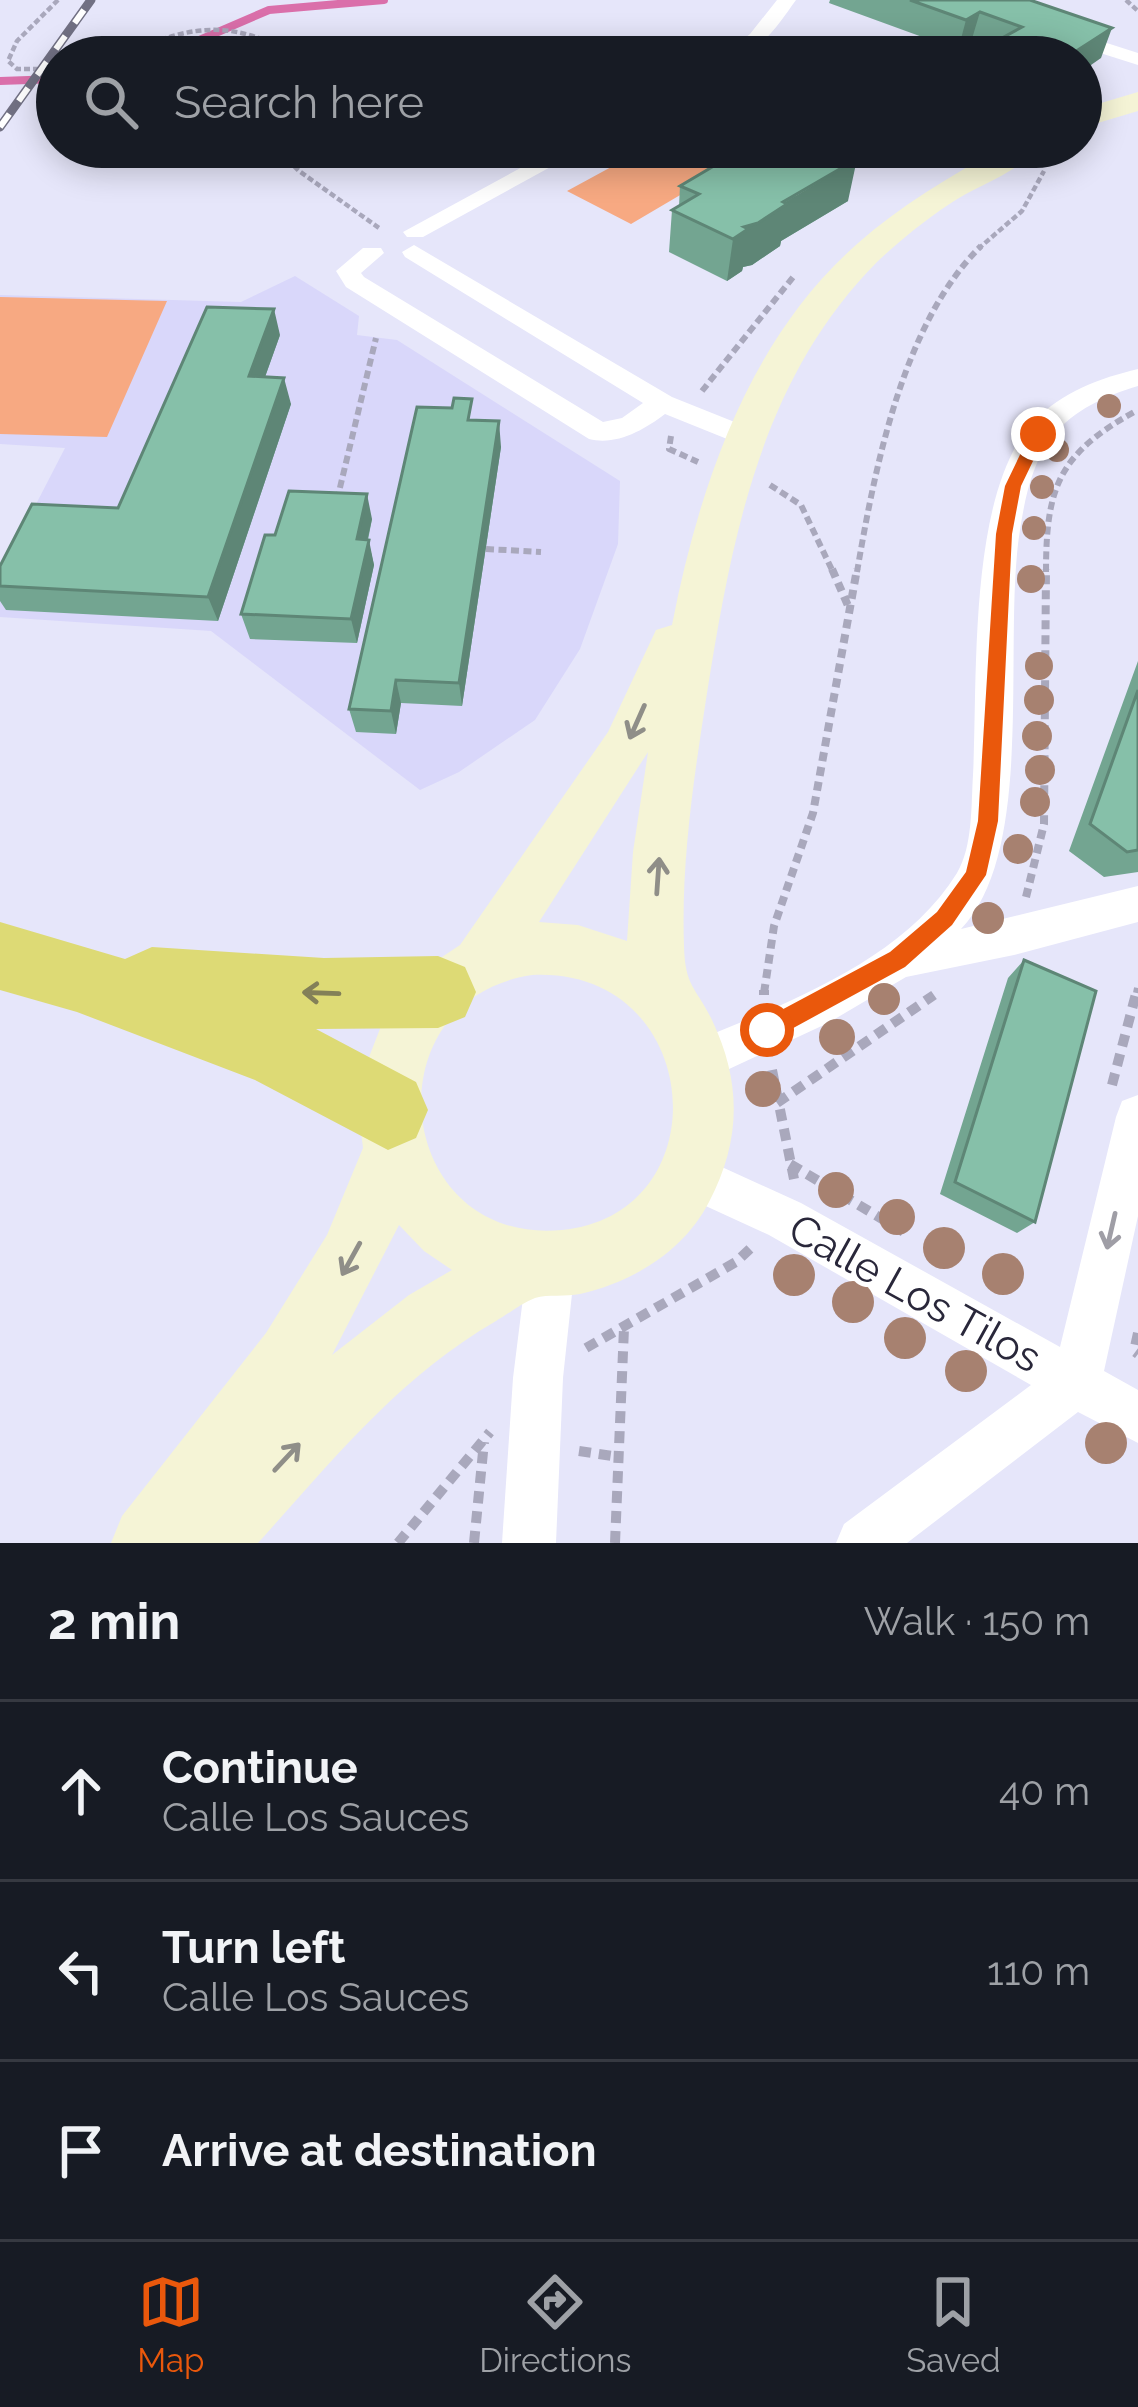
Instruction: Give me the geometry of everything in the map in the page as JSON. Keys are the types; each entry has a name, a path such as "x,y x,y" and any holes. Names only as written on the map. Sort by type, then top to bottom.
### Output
{"highway":[{"path":"0,956 77,977 279,1051 391,1131"},
{"path":"77,977 324,994 459,977"}],"street":[{"path":"760,36 787,0"},
{"path":"1050,30 1068,36"},
{"path":"1102,47 1138,59"},
{"path":"1102,112 1138,101"},
{"path":"414,242 540,168"},
{"path":"659,992 653,945 658,862 724,456 826,292 901,223 983,168"},
{"path":"662,403 631,425 599,432 355,282 348,271 380,237 414,242 662,403 724,456"},
{"path":"699,1060 767,1030 898,959 944,919 976,875 988,821 1004,534 1013,486 1038,434 1082,399 1111,383 1138,376"},
{"path":"149,1543 240,1428 311,1327 366,1232 391,1131 394,1066 411,1025 459,977 627,744 702,577"},
{"path":"898,959 1014,938 1138,904"},
{"path":"208,1543 366,1371 433,1319 539,1265 607,1253 656,1221 689,1175 702,1137 705,1099 699,1060 683,1024 659,992 620,964 574,949 526,949 459,977"},
{"path":"863,1543 1076,1383 1123,1108"},
{"path":"391,1131 412,1192 442,1228 482,1253 539,1265"},
{"name":"Calle Los Tilos","path":"689,1175 785,1219 1138,1418"},
{"path":"529,1543 539,1265"}],"path":[{"path":"36,69 17,69 8,61 17,41 58,0"},
{"path":"1126,0 1138,11"},
{"path":"174,36 215,26 239,27 256,36"},
{"path":"294,168 305,181 366,213 380,237"},
{"path":"398,1543 538,1378 736,1262 785,1219 798,1191 767,1030 762,962 813,812 849,609 904,374 935,308 970,258 1035,200 1035,168"},
{"path":"333,518 376,338"},
{"path":"724,456 796,497 849,609"},
{"path":"486,549 541,551"},
{"path":"1123,1108 1138,988"},
{"path":"790,1164 930,1247"},
{"path":"615,1543 625,1326"},
{"path":"1138,1334 1134,1352 1138,1354"}],"shaded area":[{"path":"609,168 726,168 631,224 567,191"},
{"path":"295,276 359,316 357,335 397,340 620,481 618,544 580,649 535,720 459,772 420,790 211,631 0,617 0,574 65,448 0,444 0,295 241,302"},
{"path":"0,297 167,301 107,437 0,434"}],"building":[{"path":"910,0 1030,0 1112,28 1100,36 1006,36 1022,27 980,12 966,20"},
{"path":"710,168 842,168 783,202 787,204 758,223 744,227 748,229 733,239 672,210 699,194 680,186"},
{"path":"207,307 274,309 249,376 284,378 208,597 0,586 0,566 32,504 118,508"},
{"path":"454,398 472,399 468,420 499,421 459,683 396,680 391,711 349,709 417,407 452,408"},
{"path":"289,491 367,494 357,539 369,540 351,619 241,614 265,535 275,535"},
{"path":"1138,690 1138,850 1127,852 1090,824"},
{"path":"1024,960 1096,991 1035,1222 955,1182"}],"waterway":[{"path":"209,36 269,10 384,0"},
{"path":"0,81 36,80"}],"railway":[{"path":"65,36 91,0"},
{"path":"0,127 36,77"}],"route":[{"path":"767,1030 898,959 944,919 976,875 988,821 1004,534 1013,486 1038,434"}]}
